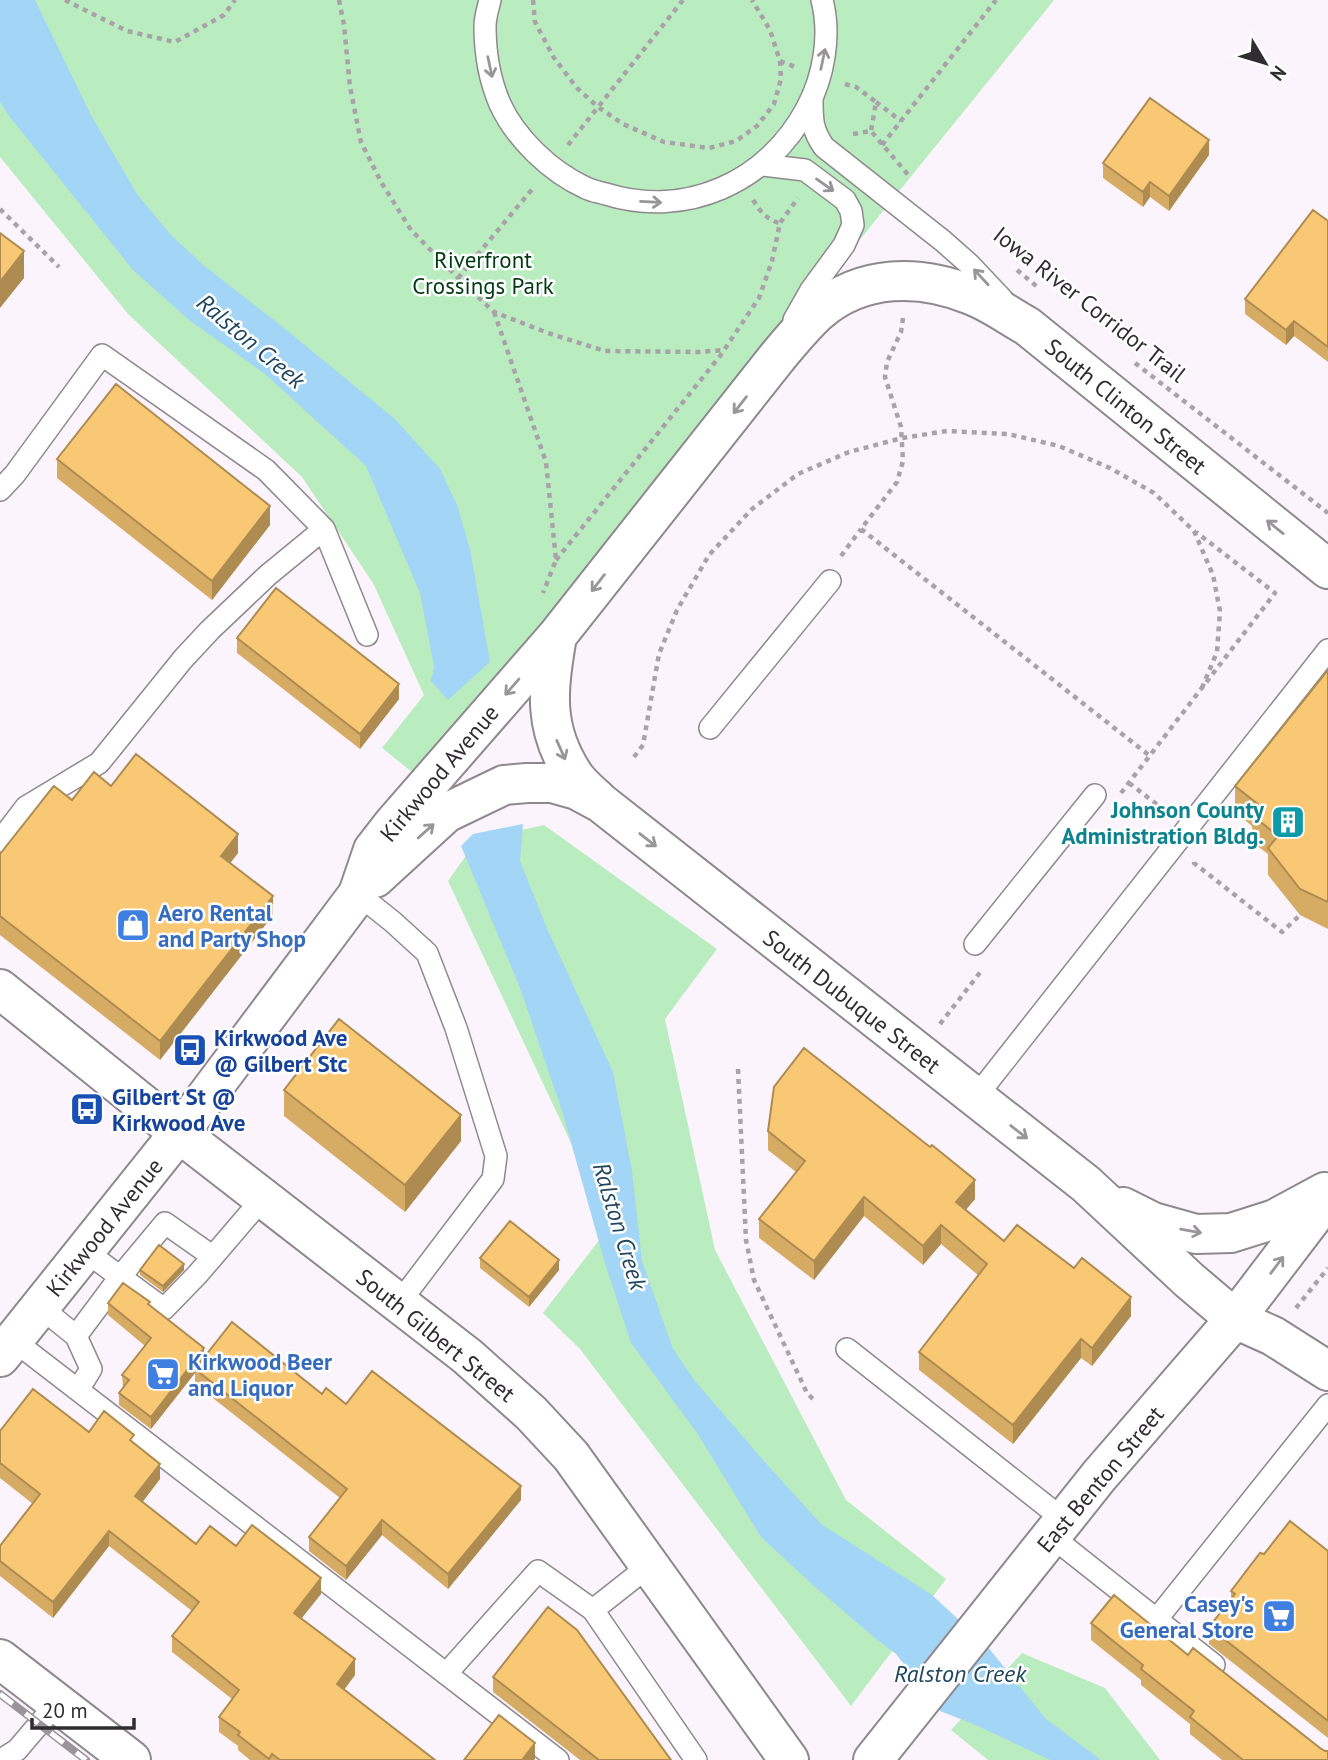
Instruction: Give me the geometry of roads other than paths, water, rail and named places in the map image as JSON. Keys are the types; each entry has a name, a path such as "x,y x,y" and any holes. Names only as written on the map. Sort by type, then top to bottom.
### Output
{"street":[{"name":"Kirkwood Avenue","path":"7,1349 179,1133 358,894 373,850 557,636 775,360 820,311 841,297 863,286 883,281 904,281"},
{"name":"South Clinton Street","path":"904,281 941,284 973,295 1027,326 1328,569"},
{"path":"557,636 549,681 549,714 558,748 576,779 601,803"},
{"name":"South Dubuque Street","path":"358,894 446,813 477,797 504,785 552,783 578,790 601,803 1086,1184 1235,1319 1273,1336 1328,1371"},
{"name":"South Gilbert Street","path":"0,989 179,1133 467,1356 531,1413 571,1456 789,1760"},
{"path":"1086,1184 1153,1222 1196,1234 1231,1233 1275,1219 1328,1190"},
{"name":"East Benton Street","path":"873,1760 1099,1476 1235,1319 1328,1197"},
{"path":"0,1659 131,1760"}],"lane":[{"path":"490,0 485,24 489,65 500,104 522,138 551,167 586,188 624,200 665,202 705,195 735,183 762,165 785,143 800,122 820,76 825,47 825,10 822,0"},
{"path":"812,99 815,134 824,147 960,256 1027,326"},
{"path":"762,165 805,170 845,200 851,211 853,225 845,245 811,290 797,314 775,360"},
{"path":"0,490 15,474 102,355 266,470 324,529 367,635"},
{"path":"0,841 26,807 99,763 201,640 268,575 324,529"},
{"path":"710,728 830,580"},
{"path":"975,1098 1328,650"},
{"path":"975,944 1095,795"},
{"path":"358,894 427,953 456,1028 496,1156 493,1179 399,1303"},
{"path":"85,1251 164,1309 263,1198"},
{"path":"76,1336 165,1223 212,1256"},
{"path":"40,1307 76,1336 91,1369 78,1390"},
{"path":"7,1349 78,1390 558,1760"},
{"path":"847,1349 1057,1528 1156,1620 1229,1677"},
{"path":"1156,1620 1328,1405"},
{"path":"593,1610 650,1565"},
{"path":"446,1674 538,1571 593,1610 696,1760"},
{"path":"1,1760 18,1750 57,1703"}],"water":[{"name":"Ralston Creek","path":"0,0 35,0 91,115 137,194 170,234 202,264 395,419 440,469 457,505 470,549 490,662 448,700 431,681 434,667 420,593 366,466 265,374 189,320 133,270 9,116 0,102"},
{"name":"Ralston Creek","path":"523,824 520,861 546,926 613,1072 632,1171 642,1261 673,1349 695,1381 821,1524 932,1595 987,1646 1046,1719 1101,1760 1050,1760 940,1711 896,1654 814,1586 761,1537 697,1433 631,1343 604,1260 563,1114 520,988 461,846 473,834"}],"railway":[{"path":"0,1694 86,1760"}],"place":[{"name":"Johnson County Administration Bldg.","path":"1288,822"},
{"name":"Aero Rental and Party Shop","path":"133,925"},
{"name":"Kirkwood Ave @ Gilbert Stc","path":"190,1050"},
{"name":"Gilbert St @ Kirkwood Ave","path":"87,1109"},
{"name":"Kirkwood Beer and Liquor","path":"163,1374"},
{"name":"Casey's General Store","path":"1279,1616"}],"park label":[{"name":"Riverfront Crossings Park","path":"483,272"}]}
